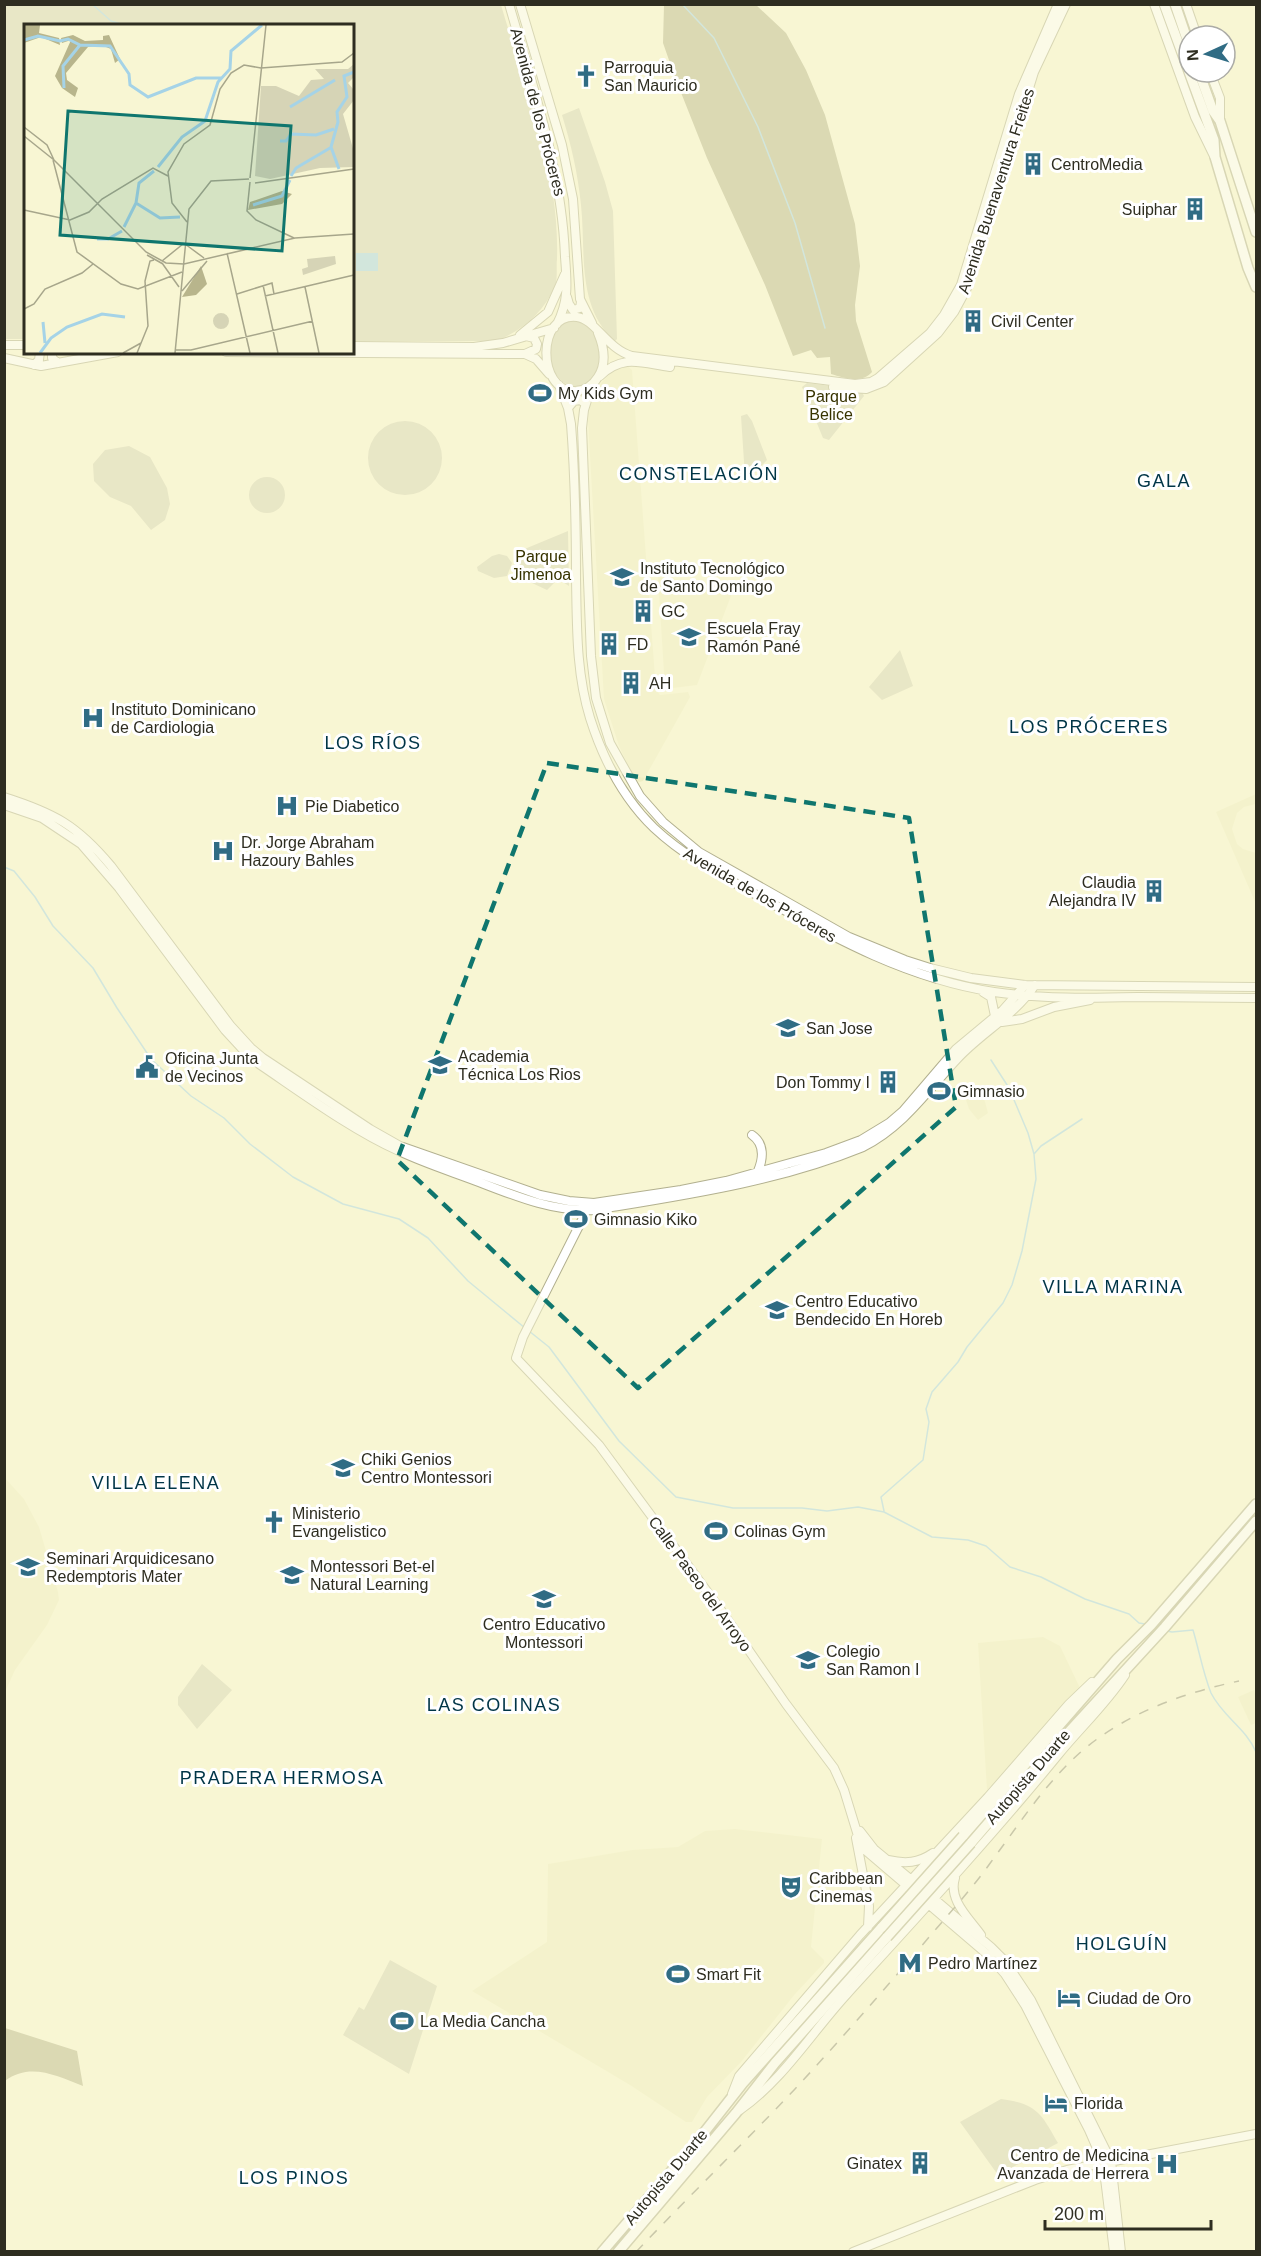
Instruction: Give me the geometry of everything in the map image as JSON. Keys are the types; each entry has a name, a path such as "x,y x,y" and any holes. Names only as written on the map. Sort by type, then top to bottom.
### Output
{"highway":[{"path":"1164,4 1200,88 1220,122 1257,232"},
{"path":"1175,4 1182,24"},
{"path":"1200,84 1214,140 1215,158 1248,268 1257,287"},
{"name":"Autopista Duarte","path":"602,2252 729,2101 1117,1659 1151,1625 1257,1504"},
{"path":"1137,1656 1257,1521"},
{"name":"Autopista Duarte","path":"618,2252 736,2114 775,2063 1137,1656"}],"main road":[{"name":"Avenida de los Próceres","path":"509,4 534,88 556,175 564,225 567,295 563,312 555,327"},
{"name":"Avenida de los Próceres","path":"520,4 562,145 573,199 581,302 596,330"},
{"name":"Avenida Buenaventura Freites","path":"878,382 930,333 954,300 961,285 1019,94 1058,4"},
{"name":"Avenida Buenaventura Freites","path":"878,382 938,333 968,288 1034,72 1066,4"},
{"path":"1154,4 1195,117 1215,158"},
{"path":"1186,4 1193,24"},
{"path":"1215,84 1220,98 1220,122"},
{"path":"515,338 548,312 566,270"},
{"path":"567,295 573,310 580,308 581,302"},
{"path":"557,384 548,367 546,352 548,337 555,327 566,319 578,317 585,319 613,347 632,356 843,383 878,382"},
{"path":"354,346 474,346 503,343 555,327"},
{"path":"594,382 604,360 603,345 596,330"},
{"path":"525,336 534,339 537,344 536,349 525,354"},
{"path":"4,345 24,345"},
{"path":"354,353 525,354 536,359 557,384 564,389 576,391 594,382 609,368 624,362 859,390 878,382"},
{"path":"34,365 39,360 40,354"},
{"path":"52,354 51,358 58,363"},
{"path":"4,358 34,365 107,354"},
{"name":"Avenida de los Próceres","path":"594,382 585,403 582,428 592,678 610,743 639,796 663,822 699,852 849,937 930,968 970,978 1026,985 1257,987"},
{"name":"Avenida de los Próceres","path":"557,384 568,408 573,452 577,618 582,684 591,719 605,757 629,798 642,815 667,839 698,863 726,879 859,950 918,974 978,989 1028,995 1257,1000"},
{"path":"568,408 574,401 580,400 585,403"},
{"path":"4,797 54,815 87,838 111,866 230,1025 263,1058 370,1129 400,1146 585,1207 726,1181 844,1147 874,1133 903,1111 1026,985"},
{"path":"4,805 42,818 81,844 119,888 225,1030 259,1064 367,1134 412,1158 538,1203 568,1209 728,1188 855,1150 877,1140 906,1118 955,1056 1002,1022 1035,985"},
{"path":"978,989 991,997 995,1016"},
{"path":"1002,1022 1022,1019 1054,1007 1106,998"},
{"path":"752,1135 757,1138 761,1148 762,1160 758,1171"},
{"name":"Calle Paseo del Arroyo","path":"585,1207 523,1337 516,1358 599,1445 723,1613 834,1768 844,1790 856,1828"},
{"name":"Autopista Duarte","path":"736,2114 752,2102 782,2071 839,2003 956,1874 1115,1691 1137,1656"},
{"path":"888,1860 913,1863 945,1845 1069,1704 1117,1659"},
{"path":"856,1828 909,1883"},
{"path":"856,1828 865,1850 909,1883 988,1955 1005,1974 1025,2005 1107,2162 1114,2252"},
{"path":"856,1828 869,1906 870,1918 867,1927"},
{"name":"Autopista Duarte","path":"729,2101 739,2076 867,1927 945,1845"},
{"path":"956,1874 953,1887 956,1899 991,1947"},
{"path":"931,1902 991,1947 1005,1961 1031,2000 1107,2162 1121,2252"},
{"path":"853,2252 1035,2180 1107,2162 1257,2134"}],"highlighted area":[{"path":"547,763 909,818 956,1107 638,1388 397,1160"}],"shaded area":[{"path":"664,5 756,5 786,33 806,70 825,115 855,224 860,266 855,305 856,321 872,372 868,376 853,379 831,374 830,357 817,358 811,350 793,356 765,285 707,158 676,80 663,43"},
{"name":"Instituto Tecnológico de Santo Domingo","path":"627,366 632,370 656,690 660,695 688,692 690,697 643,781 639,782 633,776 619,746 604,699 588,421 590,406 601,383 617,367"},
{"name":"Escuela Fray Ramón Pané","path":"658,577 734,588 697,685 665,689"},
{"path":"1256,794 1256,804 1244,807 1237,813 1232,829 1237,844 1243,849 1256,853 1256,904 1216,812"},
{"path":"978,1085 981,1087 988,1113 978,1120 969,1109 966,1100"},
{"name":"Seminari Arquidicesano Redemptoris Mater","path":"4,1477 24,1499 39,1527 59,1600 47,1625 15,1670 5,1692"},
{"path":"1043,1637 1060,1646 1080,1688 987,1790 978,1643"},
{"path":"1254,1690 1256,1723 1251,1725 1238,1697"},
{"path":"735,1829 822,1839 811,1947 824,1960 824,1963 795,1994 741,2062 707,2097 692,2122 686,2122 630,2085 472,1991 547,1942 548,1864 632,1850 678,1847 705,1831"},
{"path":"5,2028 77,2051 83,2086 53,2075 34,2072 14,2075 5,2081"}],"green space":[{"path":"5,5 501,5 547,162 556,226 557,276 555,286 545,304 515,332 496,341 354,341 354,24 24,24 24,339 5,339"},
{"path":"579,108 613,211 617,339 615,341 594,312 585,278 580,193 562,115"},
{"path":"569,320 582,323 591,329 598,339 601,350 597,372 590,381 579,388 568,385 559,378 550,358 553,336 559,327"},
{"name":"Parque Belice","path":"807,383 861,390 864,396 829,440 823,438 802,387"},
{"path":"747,414 767,460 748,480 745,477 741,416"},
{"path":"405,421 426,427 436,437 442,458 436,479 426,489 405,495 384,489 374,479 368,458 374,437 384,427"},
{"path":"129,446 150,457 167,488 170,504 165,520 151,530 131,506 110,497 94,481 93,464 105,450"},
{"path":"267,477 279,483 285,495 279,507 267,513 255,507 249,495 255,483"},
{"name":"Parque Jimenoa","path":"568,531 569,586 558,579 547,590 517,576 515,553"},
{"path":"499,554 507,556 512,563 507,576 494,578 478,571 477,567 492,556"},
{"path":"900,650 913,686 882,700 869,687"},
{"path":"202,1664 232,1690 197,1729 178,1705 178,1697"},
{"path":"390,1960 437,1986 409,2074 343,2035 359,2007 364,2010"},
{"path":"1001,2099 1023,2104 1037,2112 1058,2143 998,2175 960,2122"}],"water":[{"path":"356,253 378,253 378,271 356,271"}],"waterway":[{"path":"92,4 111,21 121,24"},
{"path":"682,4 714,38 758,127 795,223 825,328"},
{"path":"4,867 14,871 35,897 53,926 93,968 151,1059 191,1096 224,1118 250,1144 293,1177 343,1204 399,1219 428,1238 468,1281 525,1328"},
{"path":"884,1511 881,1497 923,1460 929,1422 926,1409 932,1392 1003,1303 1012,1285 1022,1251 1036,1179 1034,1154 1028,1133 1009,1088 991,1060"},
{"path":"1034,1154 1041,1146 1082,1119"},
{"path":"529,1331 549,1347 619,1441 676,1497 733,1508 802,1508 827,1511 858,1507 884,1512 932,1537 968,1540 986,1546 1010,1567 1041,1577 1085,1599 1129,1614 1139,1623 1145,1624"},
{"path":"1167,1631 1193,1630 1211,1693 1256,1752"}],"railway":[{"path":"636,2252 775,2110 849,2030 971,1888 1034,1803 1070,1762 1100,1737 1137,1715 1177,1698 1239,1681"}],"place":[{"name":"Parroquia San Mauricio","path":"586,76"},
{"name":"CentroMedia","path":"1033,164"},
{"name":"Suiphar","path":"1195,209"},
{"name":"Civil Center","path":"973,321"},
{"name":"My Kids Gym","path":"540,393"},
{"name":"Instituto Tecnológico de Santo Domingo","path":"622,577"},
{"name":"GC","path":"643,611"},
{"name":"Escuela Fray Ramón Pané","path":"689,637"},
{"name":"FD","path":"609,644"},
{"name":"AH","path":"631,683"},
{"name":"Instituto Dominicano de Cardiologia","path":"93,718"},
{"name":"Pie Diabetico","path":"287,806"},
{"name":"Dr. Jorge Abraham Hazoury Bahles","path":"223,851"},
{"name":"Claudia Alejandra IV","path":"1154,891"},
{"name":"San Jose","path":"788,1028"},
{"name":"Academia Técnica Los Rios","path":"440,1065"},
{"name":"Oficina Junta de Vecinos","path":"147,1067"},
{"name":"Don Tommy I","path":"888,1082"},
{"name":"Gimnasio","path":"939,1091"},
{"name":"Gimnasio Kiko","path":"576,1219"},
{"name":"Centro Educativo Bendecido En Horeb","path":"777,1310"},
{"name":"Chiki Genios Centro Montessori","path":"343,1468"},
{"name":"Ministerio Evangelistico","path":"274,1522"},
{"name":"Colinas Gym","path":"716,1531"},
{"name":"Seminari Arquidicesano Redemptoris Mater","path":"28,1567"},
{"name":"Montessori Bet-el Natural Learning","path":"292,1575"},
{"name":"Centro Educativo Montessori","path":"544,1599"},
{"name":"Colegio San Ramon I","path":"808,1660"},
{"name":"Caribbean Cinemas","path":"791,1887"},
{"name":"Pedro Martínez","path":"910,1963"},
{"name":"Smart Fit","path":"678,1974"},
{"name":"Ciudad de Oro","path":"1069,1998"},
{"name":"La Media Cancha","path":"402,2021"},
{"name":"Florida","path":"1056,2103"},
{"name":"Ginatex","path":"920,2163"},
{"name":"Centro de Medicina Avanzada de Herrera","path":"1167,2164"}],"district":[{"name":"CONSTELACIÓN","path":"699,474"},
{"name":"GALA","path":"1164,481"},
{"name":"LOS PRÓCERES","path":"1089,727"},
{"name":"LOS RÍOS","path":"373,743"},
{"name":"VILLA MARINA","path":"1113,1287"},
{"name":"VILLA ELENA","path":"156,1483"},
{"name":"LAS COLINAS","path":"494,1705"},
{"name":"PRADERA HERMOSA","path":"282,1778"},
{"name":"HOLGUÍN","path":"1122,1944"},
{"name":"LOS PINOS","path":"294,2178"}]}
